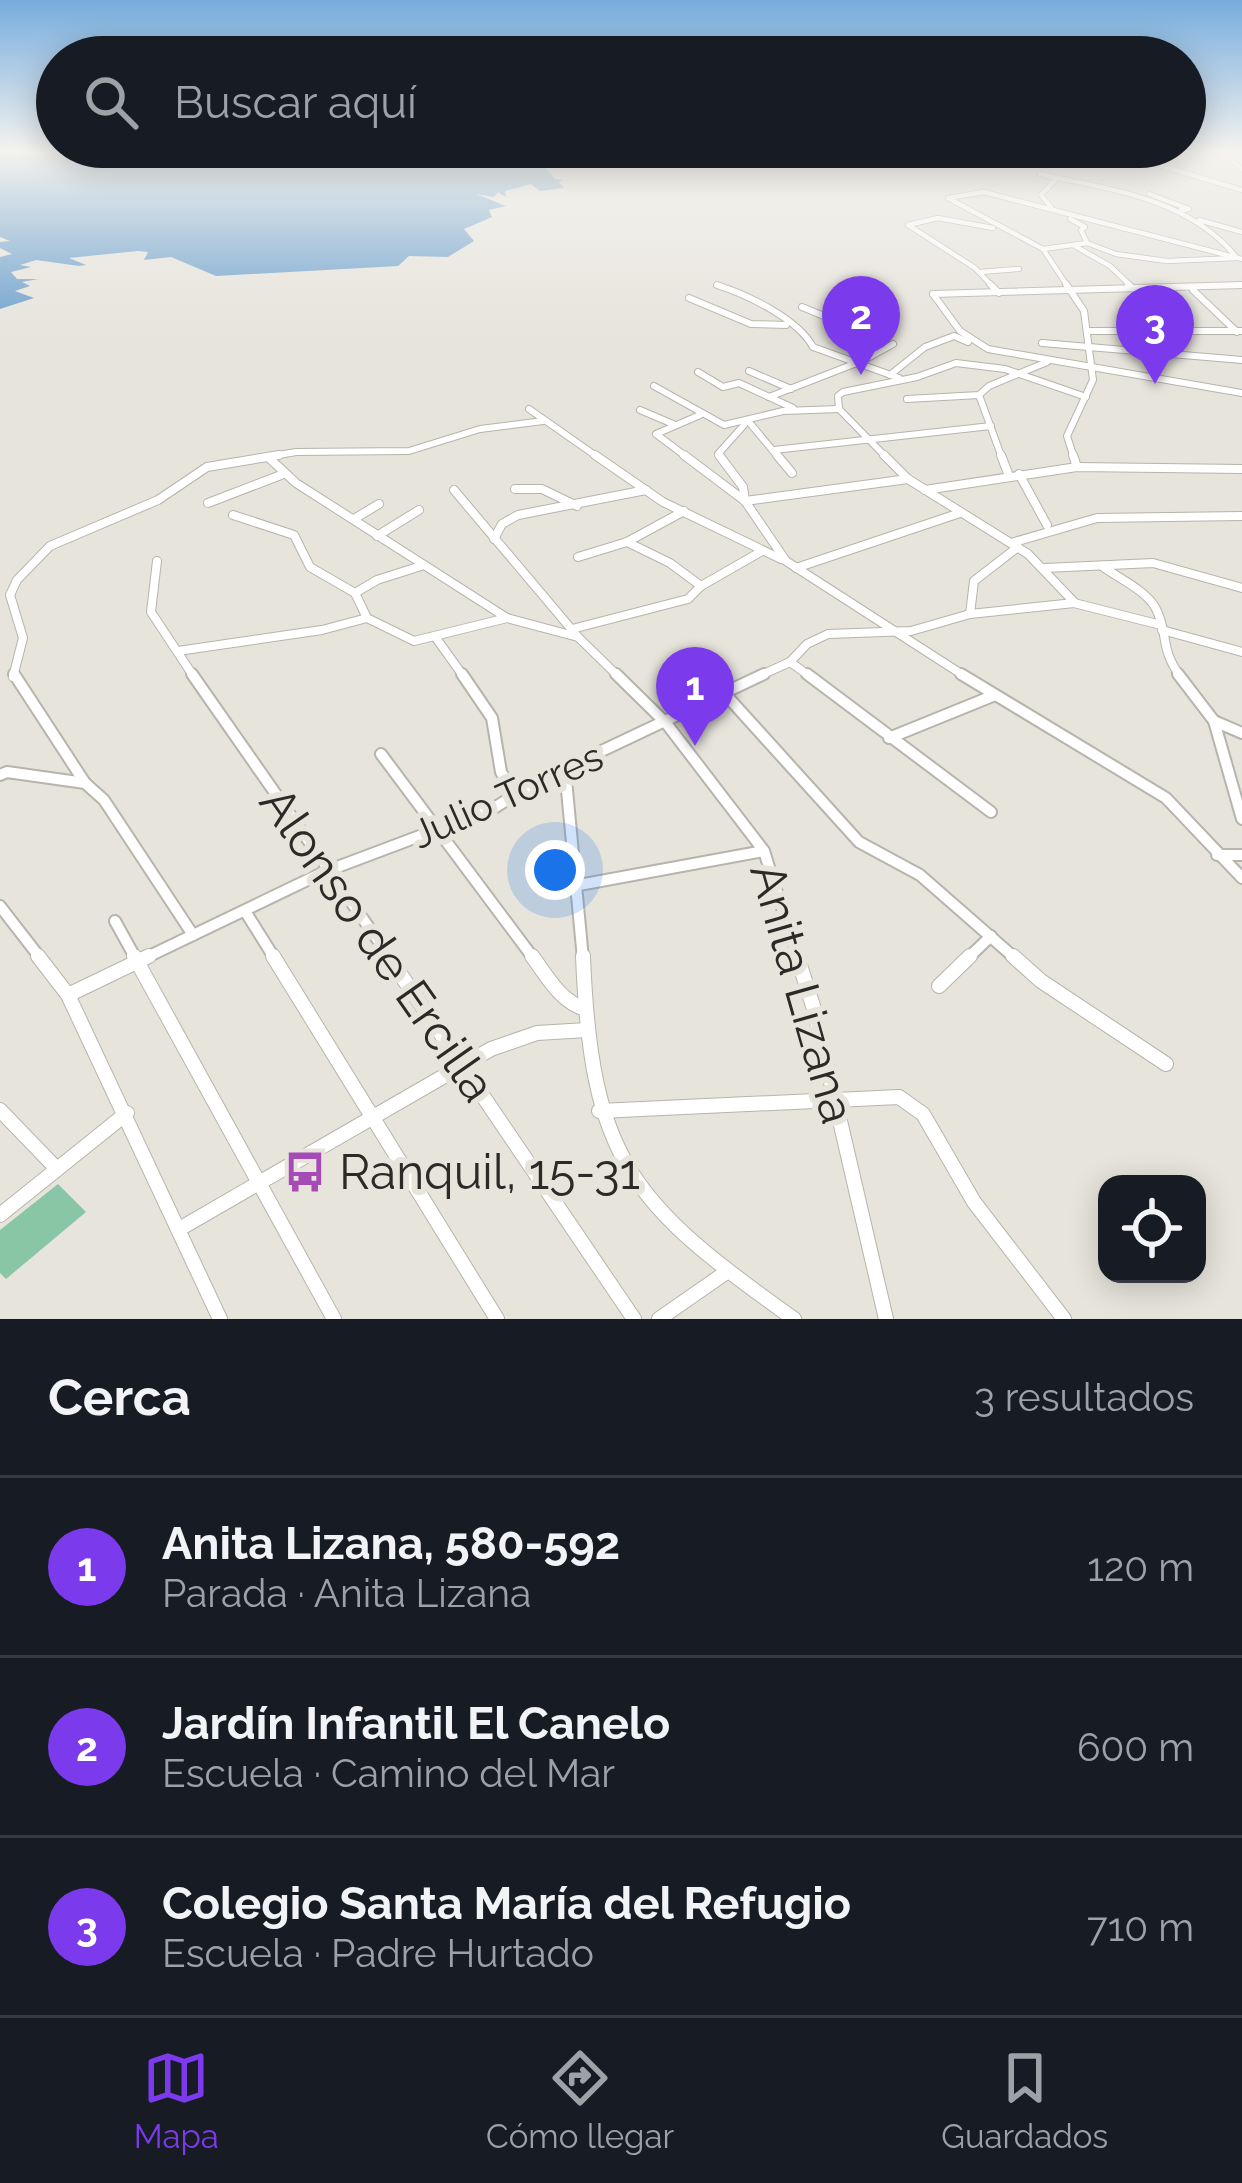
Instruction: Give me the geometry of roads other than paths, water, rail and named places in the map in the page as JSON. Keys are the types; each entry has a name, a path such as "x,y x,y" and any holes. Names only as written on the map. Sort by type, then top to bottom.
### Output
{"street":[{"path":"972,214 1043,249 1084,311 1093,369 1086,397 1067,436 1077,466"},
{"path":"1062,214 1085,227 1101,223"},
{"path":"1070,214 1240,258"},
{"path":"1179,214 1242,232"},
{"path":"1000,293 980,272 908,224 938,218 1004,231"},
{"path":"1198,220 1227,240 1240,258"},
{"path":"1085,227 1087,243"},
{"path":"1043,249 1087,243 1116,254 1174,262 1240,258"},
{"path":"1073,245 1110,266 1135,290"},
{"path":"980,272 1019,269"},
{"path":"718,285 758,298 786,322"},
{"path":"1006,369 960,331 933,294 1242,285"},
{"path":"1193,290 1240,332"},
{"path":"689,298 762,325 809,326 824,316 802,307"},
{"path":"809,326 813,347 904,380"},
{"path":"1089,331 1240,332"},
{"path":"1184,333 1199,356"},
{"path":"890,375 925,347 954,336 1047,362 1242,393"},
{"path":"1042,343 1242,360"},
{"path":"770,397 856,364 893,344"},
{"path":"979,395 988,386 1047,362"},
{"path":"1074,603 1045,568 1015,545 908,479 839,409 840,393 962,363 1006,369 1086,397"},
{"path":"937,369 947,388"},
{"path":"749,371 790,389"},
{"path":"698,372 723,387 739,383 798,410"},
{"path":"654,386 700,415 728,425 798,410 839,409"},
{"path":"907,399 947,388 979,395"},
{"path":"979,395 1014,475 1047,526"},
{"path":"530,409 646,490 786,561 994,695 1166,798 1242,878"},
{"path":"640,410 675,424"},
{"path":"700,415 656,434 745,501 786,561"},
{"path":"193,935 104,800 85,783 15,683 14,666 23,638 8,616 17,580 50,546 158,500 207,467 268,457 409,452 480,429 543,421"},
{"path":"748,422 792,473"},
{"path":"745,501 742,487 718,454 748,422"},
{"path":"775,450 991,426"},
{"path":"268,457 281,475 507,618 575,633 688,599 701,586 762,551"},
{"path":"925,490 1077,466 1242,470"},
{"path":"208,503 281,475"},
{"path":"745,501 908,479"},
{"path":"515,489 542,489 577,506"},
{"name":"Anita Lizana","path":"454,490 575,633 666,723 764,851 814,1009 886,1319"},
{"path":"494,538 502,524 518,515 646,490"},
{"path":"354,519 379,504"},
{"path":"377,536 419,510"},
{"path":"578,557 627,542 684,511"},
{"path":"796,568 960,513"},
{"path":"233,515 290,532 310,567 355,593 367,619"},
{"path":"970,614 967,595 974,579 1047,526 1099,516 1242,516"},
{"path":"627,542 670,563 701,586"},
{"name":"Alonso de Ercilla","path":"157,561 151,612 324,872 465,1065 634,1319"},
{"path":"1045,568 1153,563 1220,578 1242,588"},
{"path":"355,593 376,580 422,566"},
{"path":"1102,566 1149,599 1161,627 1165,657 1214,721 1242,819"},
{"name":"Julio Torres","path":"68,995 324,872 516,797 790,662 807,644 828,634 897,632 970,614 1074,603 1242,652"},
{"path":"178,651 367,619 414,641 507,618"},
{"path":"436,638 492,718 501,772 516,797"},
{"path":"790,662 991,812"},
{"path":"726,695 841,825 872,852 920,874 1041,981 1166,1064"},
{"path":"889,738 994,695"},
{"path":"1214,721 1242,733"},
{"path":"381,754 558,991 574,1006 586,1009"},
{"path":"565,769 580,885 587,1030 599,1112 639,1189 678,1232 794,1319"},
{"path":"0,775 7,772 85,783"},
{"path":"580,885 764,851"},
{"path":"1217,855 1242,855"},
{"path":"0,906 68,995 182,1228 220,1319"},
{"path":"245,910 497,1319"},
{"path":"115,921 334,1319"},
{"path":"939,986 991,936"},
{"path":"182,1228 520,1037 587,1030"},
{"path":"599,1112 899,1097 917,1104 992,1227 1064,1319"},
{"path":"0,1110 57,1169"},
{"path":"0,1214 127,1113"},
{"path":"659,1319 728,1271"}],"water":[{"path":"0,214 492,217 464,229 474,241 448,257 409,256 398,266 216,276 171,257 144,260 148,252 138,251 69,258 86,265 79,266 36,260 20,265 31,267 11,272 17,279 38,279 22,282 30,286 15,291 34,298 0,309 0,257 12,254 0,248 0,242 10,241 0,237"}],"place":[{"name":"Jardín Infantil El Canelo","path":"861,375"},
{"name":"Colegio Santa María del Refugio","path":"1155,384"},
{"name":"Anita Lizana, 580-592","path":"695,746"},
{"name":"Ranquil, 15-31","path":"305,1172"}]}
